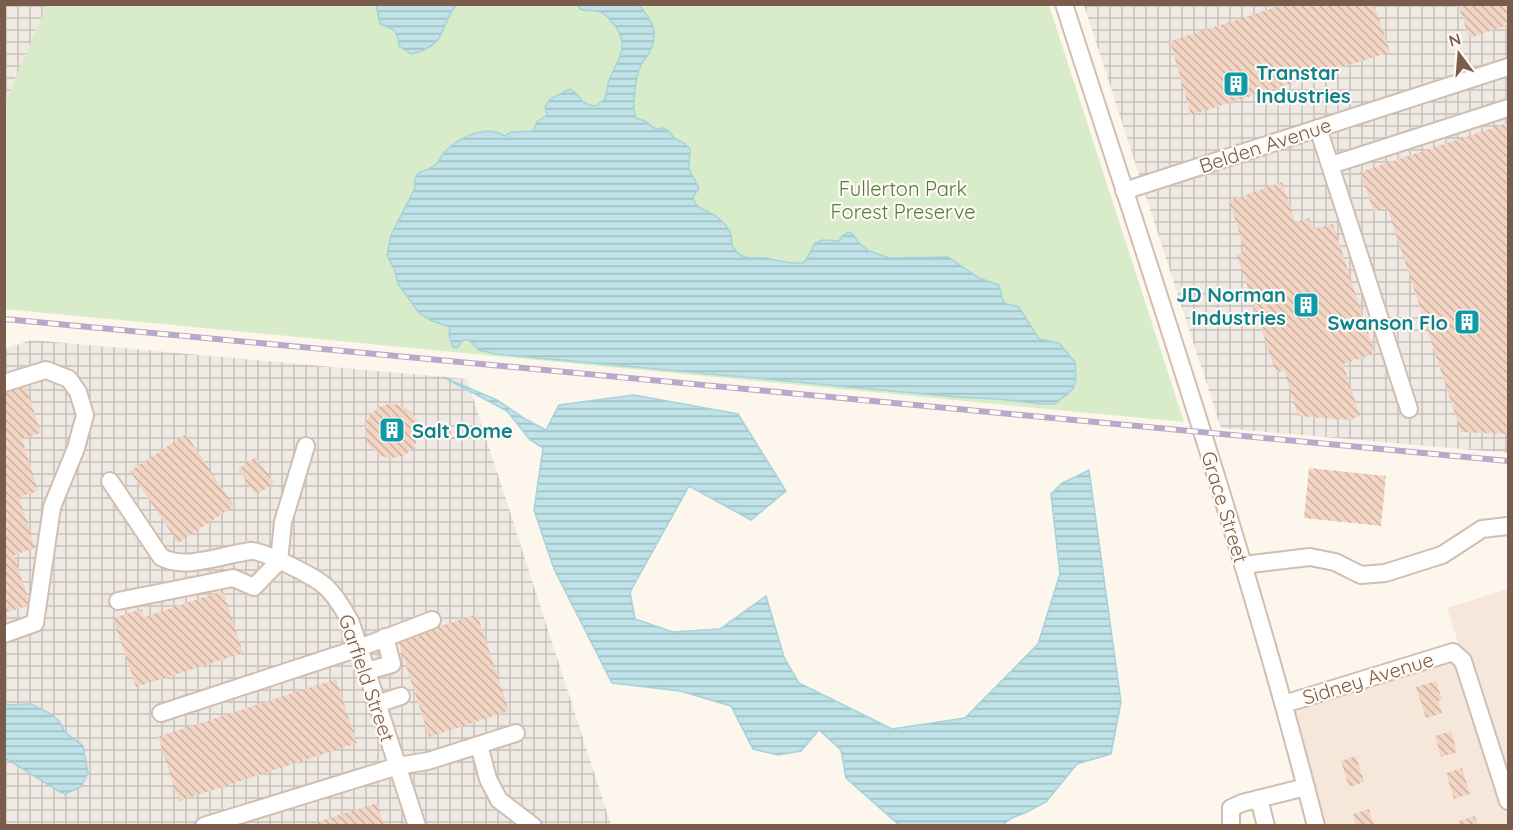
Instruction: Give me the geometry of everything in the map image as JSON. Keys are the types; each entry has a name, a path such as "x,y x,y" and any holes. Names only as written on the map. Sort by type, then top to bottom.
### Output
{"street":[{"name":"Grace Street","path":"1064,4 1200,422 1284,704 1316,825"},
{"name":"Belden Avenue","path":"1124,191 1509,67"},
{"path":"1331,165 1509,108"},
{"path":"1318,128 1409,409"},
{"path":"4,383 46,370 69,379 78,392 85,415 76,448 52,507 35,623 4,634"},
{"path":"118,601 233,578 254,587 279,561 283,522 306,446"},
{"name":"Garfield Street","path":"110,482 161,557 171,563 214,559 254,551 315,578 325,586 344,609 351,623 417,825"},
{"path":"1242,565 1310,558 1335,562 1361,575 1385,573 1442,555 1482,529 1509,526"},
{"path":"161,713 359,648 432,620"},
{"path":"367,671 392,664 385,637"},
{"name":"Sidney Avenue","path":"1284,704 1453,652 1463,661 1509,801"},
{"path":"377,704 401,696"},
{"path":"204,825 398,766 428,761 516,733"},
{"path":"479,745 488,779 499,800 533,825"},
{"path":"1231,825 1231,808 1242,803 1306,787"},
{"path":"1259,799 1266,825"}],"shaded area":[{"path":"5,5 47,5 5,102"},
{"path":"1084,5 1508,5 1508,453 1221,428"},
{"path":"32,340 467,379 611,825 5,825 4,349"},
{"path":"1508,589 1508,825 1323,825 1290,695 1458,642 1447,608"}],"green space":[{"name":"Fullerton Park Forest Preserve","path":"47,5 1049,5 1184,422 5,309 5,102"}],"water":[{"path":"376,4 456,5 437,41 411,54 399,46 394,30 380,24"},
{"path":"578,5 639,5 652,23 654,41 637,78 634,100 636,118 656,129 663,128 669,131 674,138 690,149 689,169 699,188 693,197 694,202 725,224 737,252 749,258 802,263 815,243 823,240 839,241 849,232 869,251 889,258 948,257 979,278 999,285 1003,301 1018,306 1039,339 1059,343 1075,362 1076,379 1073,389 1054,404 1041,404 496,354 479,350 469,340 463,340 457,348 453,347 449,336 450,327 432,321 419,313 398,284 395,271 387,255 391,235 415,188 416,176 433,167 455,143 480,132 497,132 505,136 511,132 533,131 537,122 547,115 545,107 550,99 570,89 583,102 590,105 595,106 605,99 609,80 621,54 622,41 616,27 603,13 583,10"},
{"path":"443,377 497,400 546,430 559,405 634,395 738,414 786,491 751,520 689,486 630,592 635,619 673,632 720,629 766,596 784,657 799,683 892,729 965,718 1038,644 1060,574 1051,494 1062,483 1089,470 1121,702 1111,754 1077,764 1046,802 1002,825 899,825 846,778 841,750 819,730 801,751 778,755 753,749 731,706 680,691 612,683 554,569 534,510 543,448 530,440 507,411"},
{"path":"31,704 59,721 65,732 83,746 88,773 81,787 65,794 5,758 5,705"}],"building":[{"name":"Transtar Industries","path":"1286,4 1374,4 1390,52 1191,115 1170,41"},
{"path":"1458,4 1508,4 1508,25 1469,38"},
{"name":"Swanson Flo","path":"1508,123 1508,434 1461,432 1387,207 1374,212 1360,172"},
{"name":"JD Norman Industries","path":"1282,182 1295,222 1309,218 1313,229 1333,224 1375,354 1343,364 1360,416 1349,420 1298,416 1284,370 1276,373 1237,255 1245,251 1229,201"},
{"path":"24,381 41,433 22,439 38,491 19,497 35,548 14,555 30,605 4,613 4,388"},
{"name":"Salt Dome","path":"392,404 402,406 411,412 417,421 419,431 417,441 411,450 402,456 392,458 382,456 373,450 367,441 365,431 367,421 373,412 382,406"},
{"path":"186,434 234,506 178,543 130,471"},
{"path":"256,457 274,483 256,495 238,469"},
{"path":"1309,468 1386,476 1381,526 1304,518"},
{"path":"223,591 243,653 136,687 113,618 142,609 144,617"},
{"path":"477,614 509,711 429,737 398,640"},
{"path":"336,679 357,743 179,801 158,737"},
{"path":"1436,681 1442,700 1438,701 1442,713 1426,718 1416,687"},
{"path":"1451,731 1457,752 1441,757 1435,736"},
{"path":"1356,756 1364,782 1349,787 1341,761"},
{"path":"1462,768 1470,794 1454,799 1446,773"},
{"path":"377,803 384,826 308,826 308,825"},
{"path":"1369,809 1374,826 1356,826 1353,814"},
{"path":"1475,816 1478,826 1460,826 1459,821"}],"railway":[{"path":"4,319 1508,461"}],"place":[{"name":"Transtar Industries","path":"1236,84"},
{"name":"JD Norman Industries","path":"1306,305"},
{"name":"Swanson Flo","path":"1467,322"},
{"name":"Salt Dome","path":"392,430"}]}
